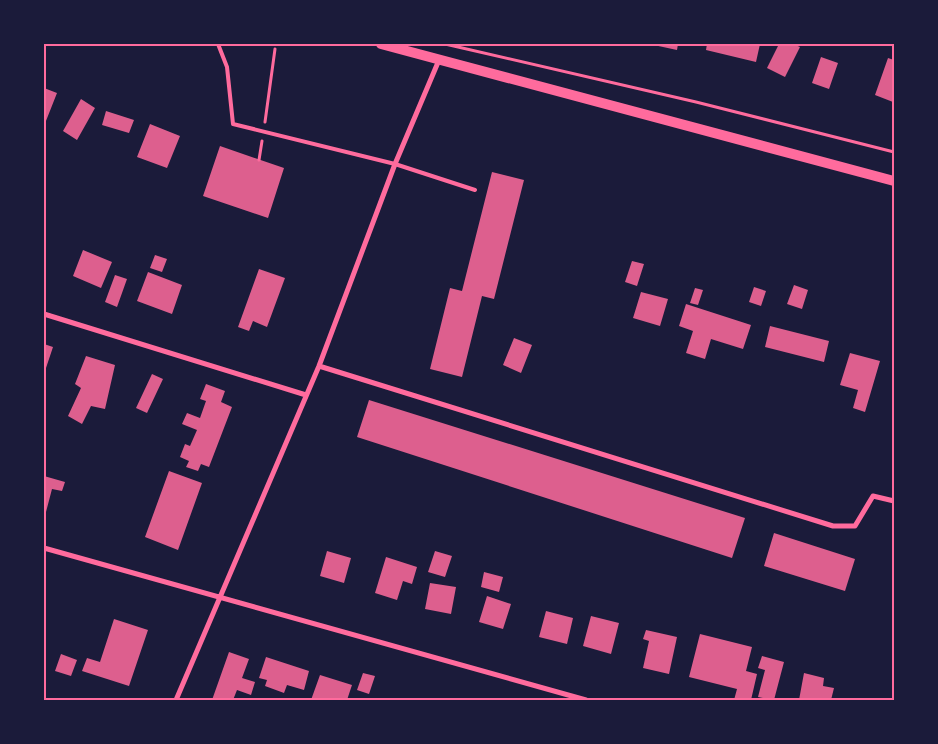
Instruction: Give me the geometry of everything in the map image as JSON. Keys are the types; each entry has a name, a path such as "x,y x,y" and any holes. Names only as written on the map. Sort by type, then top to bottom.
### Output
{"main road":[{"path":"381,44 894,181"}],"street":[{"path":"176,700 319,366 395,164 440,59"},
{"path":"44,314 306,395"},
{"path":"319,366 833,526 854,526 873,496 894,501"},
{"path":"44,548 586,700"}],"lane":[{"path":"218,44 227,67 234,124 395,164 475,190"}],"path":[{"path":"445,44 696,102 894,152"},
{"path":"259,160 276,49"}],"building":[{"path":"649,44 678,44 677,50"},
{"path":"707,44 760,44 756,62 706,50"},
{"path":"779,44 793,44 800,47 785,77 767,68"},
{"path":"821,57 838,63 829,89 812,83"},
{"path":"888,58 894,60 893,102 875,95"},
{"path":"44,88 57,93 44,126"},
{"path":"81,99 95,108 77,140 63,131"},
{"path":"106,111 134,120 129,133 102,125"},
{"path":"150,124 180,136 167,168 137,157"},
{"path":"220,146 284,168 268,218 203,196"},
{"path":"492,172 524,180 494,299 482,296 462,377 430,369 450,288 462,291"},
{"path":"83,250 112,262 101,288 73,276"},
{"path":"155,255 167,259 162,272 150,268"},
{"path":"632,261 644,264 637,286 625,282"},
{"path":"259,269 285,278 267,327 253,321 249,331 238,327"},
{"path":"148,272 182,285 172,314 137,301"},
{"path":"115,275 127,279 117,307 105,302"},
{"path":"794,285 808,290 802,309 787,304"},
{"path":"754,287 766,291 761,306 749,302"},
{"path":"695,288 703,290 698,305 690,303"},
{"path":"641,292 668,299 660,326 633,318"},
{"path":"686,304 751,325 743,349 711,339 705,359 686,353 693,331 679,326"},
{"path":"770,326 829,341 824,362 765,347"},
{"path":"514,338 532,345 521,373 503,365"},
{"path":"44,344 53,347 44,374"},
{"path":"850,353 880,361 865,412 853,408 858,390 840,385"},
{"path":"86,356 115,365 105,409 91,406 82,424 68,416 81,388 75,384"},
{"path":"152,374 163,379 147,413 136,408"},
{"path":"206,384 225,391 221,402 232,407 209,467 201,464 198,471 186,467 189,461 180,457 185,444 190,446 197,430 182,424 187,413 200,418 206,401 200,399"},
{"path":"369,400 745,518 732,558 357,437"},
{"path":"169,471 202,483 178,550 145,537"},
{"path":"44,476 65,482 62,491 52,489 46,512 44,511"},
{"path":"774,533 855,559 845,591 764,566"},
{"path":"327,551 351,558 344,583 320,576"},
{"path":"435,551 452,556 445,577 428,572"},
{"path":"386,557 417,567 412,584 403,581 397,600 375,593"},
{"path":"484,572 503,577 499,592 481,587"},
{"path":"430,583 456,587 451,614 425,609"},
{"path":"487,596 511,604 503,629 479,622"},
{"path":"546,611 573,618 567,644 539,637"},
{"path":"591,616 619,623 611,654 583,646"},
{"path":"114,619 148,630 129,686 82,671 87,658 100,662"},
{"path":"646,630 677,637 669,674 643,668 649,641 643,639"},
{"path":"700,634 752,647 746,671 757,674 751,700 734,700 737,689 689,677"},
{"path":"229,652 249,659 242,678 255,682 251,695 237,690 233,700 212,700"},
{"path":"61,654 77,660 71,676 55,671"},
{"path":"762,656 784,662 774,700 758,697 765,670 758,668"},
{"path":"266,657 309,671 304,690 287,685 284,693 265,686 267,680 259,678"},
{"path":"363,673 375,676 369,694 357,690"},
{"path":"804,673 824,678 823,686 834,688 831,700 799,700"},
{"path":"320,675 352,685 347,700 311,700"}]}
